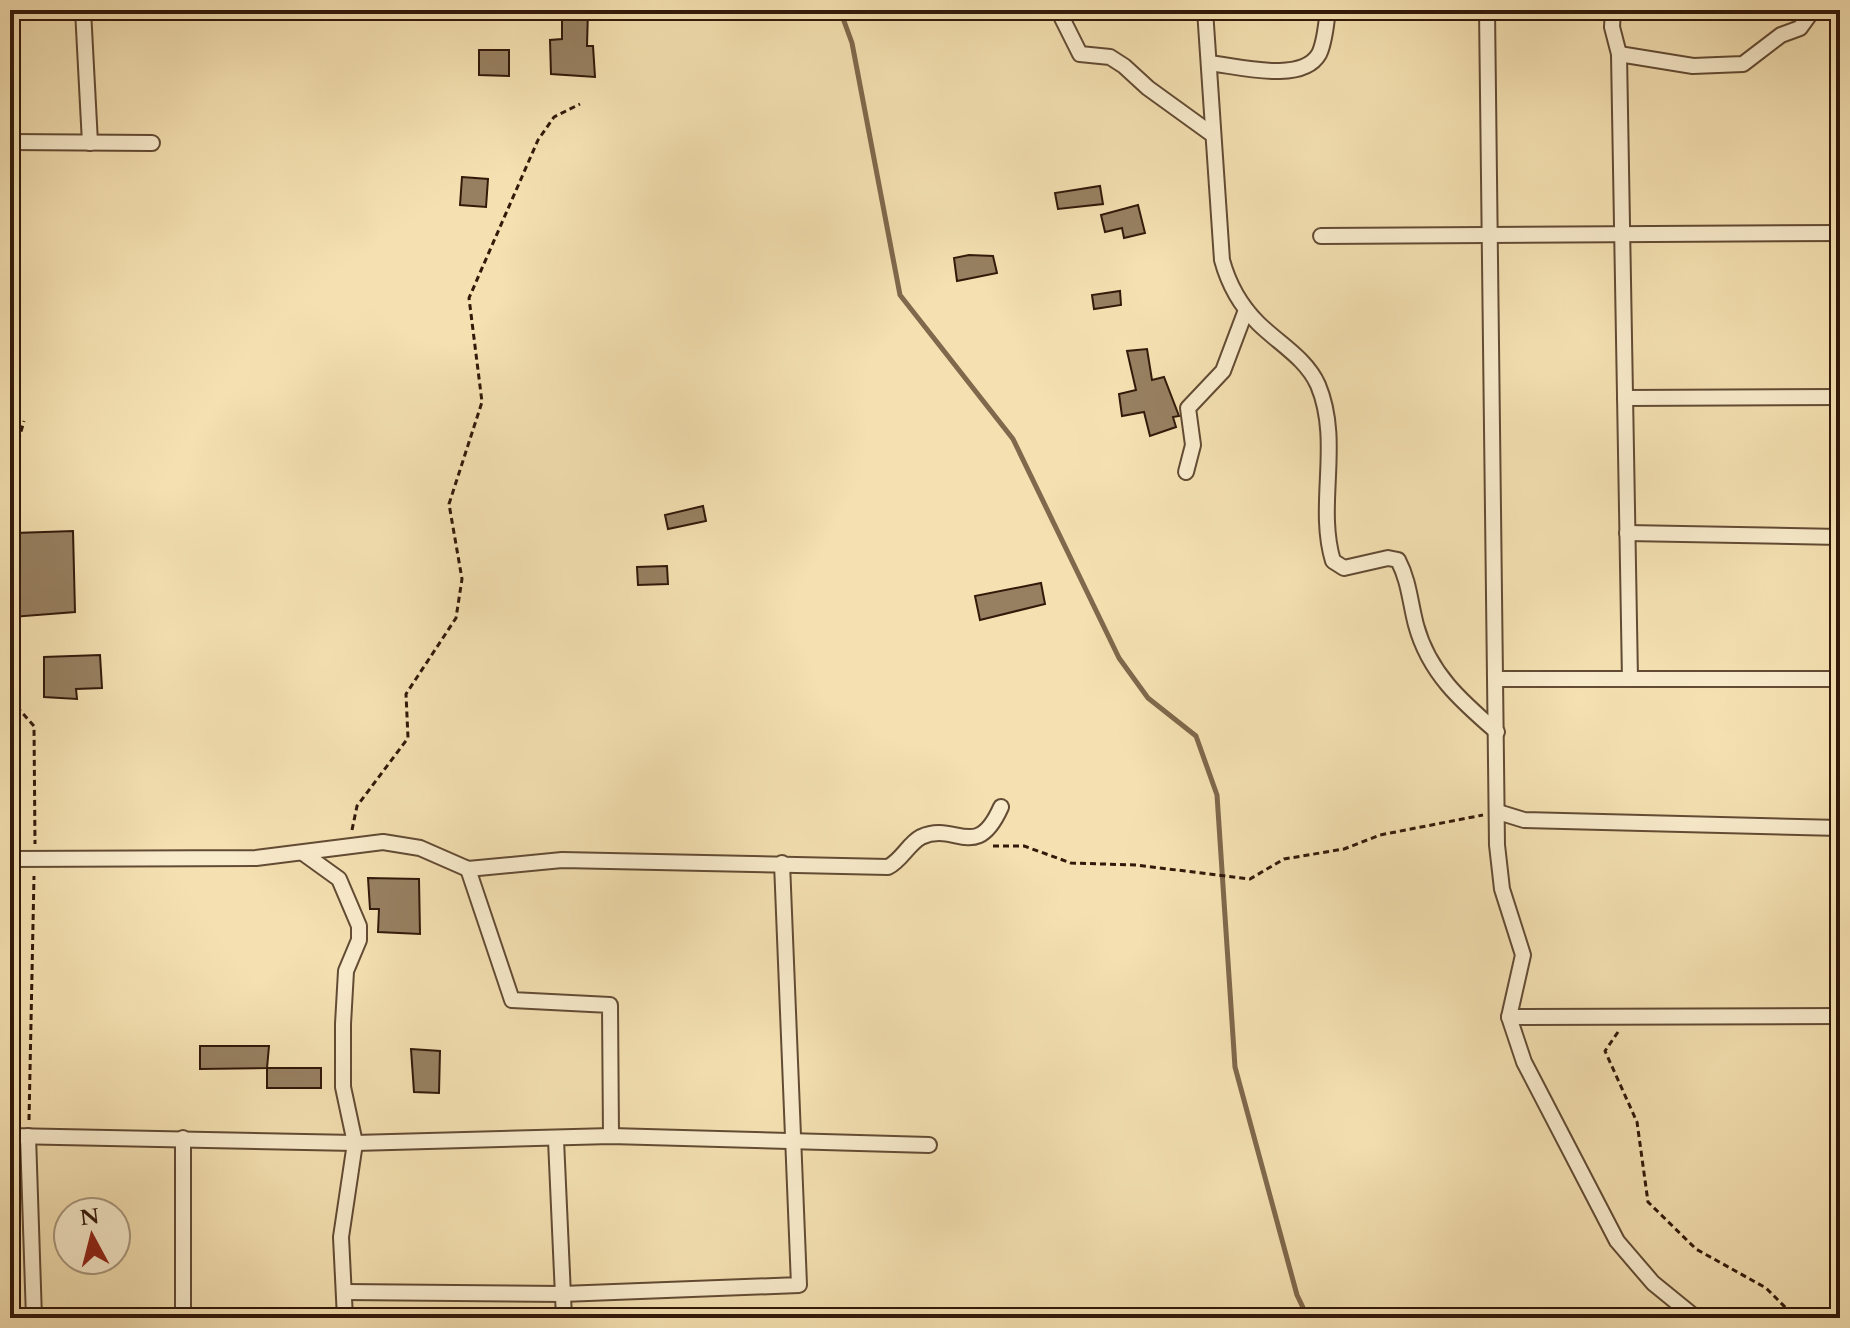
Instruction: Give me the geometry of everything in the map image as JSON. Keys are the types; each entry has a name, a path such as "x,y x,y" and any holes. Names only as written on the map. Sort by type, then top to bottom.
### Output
{"street":[{"path":"83,10 90,143"},
{"path":"1058,10 1080,54 1098,54 1117,61 1213,135"},
{"path":"1205,10 1222,260 1231,289 1246,310 1303,362 1316,381 1329,429 1329,537 1333,561 1344,568 1383,559 1398,560 1409,586 1423,648 1435,669 1454,695 1497,732"},
{"path":"1209,63 1278,72 1304,68 1319,54 1328,10"},
{"path":"1487,10 1498,812 1502,889 1523,955 1509,1017 1515,1039 1544,1097 1547,1112 1565,1137 1617,1241 1653,1283 1696,1318"},
{"path":"1613,10 1612,27 1619,54 1630,679"},
{"path":"1619,54 1703,66 1743,64 1781,35 1800,28 1813,10"},
{"path":"10,142 152,143"},
{"path":"1321,236 1840,233"},
{"path":"1186,472 1193,445 1188,408 1223,371 1241,331 1246,310"},
{"path":"1625,398 1840,397"},
{"path":"1627,533 1840,537"},
{"path":"1496,679 1840,679"},
{"path":"10,859 256,858 383,842 420,848 468,869 562,860 888,867 927,835 983,835 991,829 1001,807"},
{"path":"1498,812 1524,820 1840,828"},
{"path":"303,853 339,879 359,926 359,940 346,971 343,1024 343,1087 355,1143 341,1237 345,1318"},
{"path":"344,1292 562,1294 799,1285 796,1143 782,863"},
{"path":"468,869 512,1000 610,1005 611,1136"},
{"path":"1509,1017 1840,1016"},
{"path":"10,1136 355,1143 556,1140 611,1136 929,1145"},
{"path":"28,1136 34,1318"},
{"path":"183,1138 183,1318"},
{"path":"556,1140 564,1318"}],"path":[{"path":"349,845 357,806 408,738 406,694 456,618 462,579 449,504 482,402 469,298 538,140 554,117 580,104"},
{"path":"10,470 24,421"},
{"path":"10,699 34,726 35,859 28,1136"},
{"path":"983,835 991,846 1024,846 1071,863 1136,865 1250,879 1284,859 1344,849 1380,835 1498,812"},
{"path":"1619,1018 1618,1031 1605,1051 1637,1122 1648,1202 1696,1249 1766,1288 1796,1318"}],"building":[{"path":"562,10 588,10 587,46 593,46 595,77 551,74 550,40 562,39"},
{"path":"479,50 509,50 509,76 479,75"},
{"path":"462,177 488,179 486,207 460,205"},
{"path":"1100,186 1103,204 1058,209 1055,193"},
{"path":"1138,205 1145,233 1124,238 1122,228 1105,232 1101,215"},
{"path":"993,256 997,273 957,281 954,258"},
{"path":"1120,291 1121,305 1094,309 1092,295"},
{"path":"1147,349 1152,380 1164,377 1179,416 1173,417 1176,427 1150,436 1144,412 1122,416 1119,394 1136,390 1127,351"},
{"path":"703,506 706,521 668,529 665,515"},
{"path":"73,531 75,612 12,617 10,592 17,591 15,533"},
{"path":"667,566 668,584 638,585 637,567"},
{"path":"1041,583 1045,604 980,620 975,596"},
{"path":"100,655 102,688 76,689 77,699 44,697 44,657"},
{"path":"368,878 419,879 420,934 378,932 379,909 370,909"},
{"path":"200,1046 269,1046 267,1068 200,1069"},
{"path":"411,1049 440,1051 439,1093 414,1092"},
{"path":"267,1068 321,1068 321,1088 267,1088"}],"waterway":[{"path":"840,10 852,43 900,295 1013,439 1119,658 1148,698 1196,736 1217,795 1235,1067 1297,1295 1308,1318"}]}
